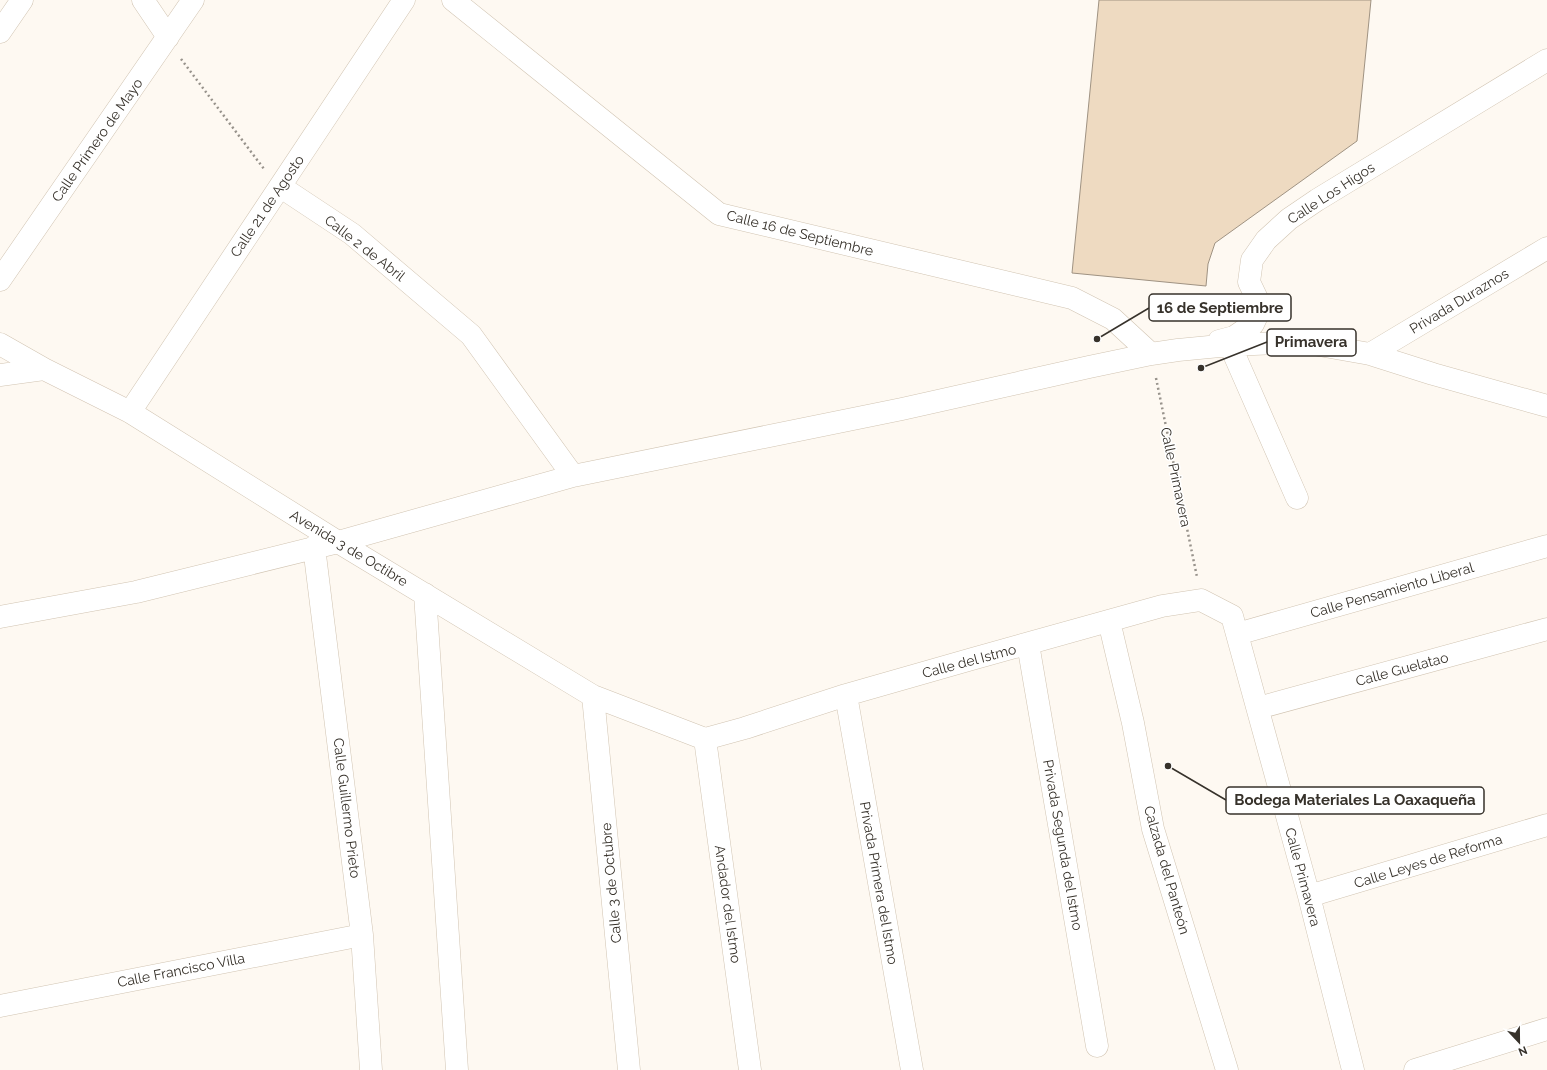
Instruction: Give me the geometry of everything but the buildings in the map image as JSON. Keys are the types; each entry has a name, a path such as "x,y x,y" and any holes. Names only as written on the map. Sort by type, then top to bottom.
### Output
{"street":[{"path":"0,32 22,0"},
{"path":"144,0 168,37"},
{"name":"Calle Primero de Mayo","path":"0,280 193,0"},
{"name":"Calle 21 de Agosto","path":"130,412 404,0"},
{"name":"Calle 16 de Septiembre","path":"453,0 719,214 1072,298 1113,319 1151,354"},
{"name":"Calle Los Higos","path":"1178,350 1234,337 1253,324 1261,307 1249,282 1252,260 1266,240 1289,219 1316,200 1547,60"},
{"name":"Calle 2 de Abril","path":"281,187 352,234 471,335 573,476"},
{"name":"Privada Duraznos","path":"1370,354 1547,248"},
{"path":"0,617 136,592 338,542 573,476 902,409 1151,354 1178,350 1230,345 1302,342 1370,354 1433,374 1547,406"},
{"name":"Avenida 3 de Octibre","path":"0,344 44,369 130,412 338,542 593,696 705,739"},
{"path":"1230,345 1297,498"},
{"path":"0,375 44,369"},
{"name":"Calle Pensamiento Liberal","path":"1234,625 1547,546"},
{"name":"Calle Guillermo Prieto","path":"314,548 362,935 371,1070"},
{"path":"425,594 457,1070"},
{"path":"1201,600 1234,625"},
{"name":"Calle del Istmo","path":"705,739 745,728 846,695 972,659 1162,606 1201,600"},
{"name":"Calzada del Panteón","path":"1108,621 1133,723 1153,829 1227,1070"},
{"name":"Calle Primavera","path":"1234,625 1309,896 1353,1070"},
{"name":"Calle Guelatao","path":"1258,708 1547,629"},
{"name":"Privada Segunda del Istmo","path":"1028,644 1097,1046"},
{"name":"Privada Primera del Istmo","path":"846,695 912,1070"},
{"name":"Calle 3 de Octubre","path":"593,696 629,1070"},
{"name":"Andador del Istmo","path":"705,739 750,1070"},
{"name":"Calle Leyes de Reforma","path":"1309,896 1547,825"},
{"name":"Calle Francisco Villa","path":"0,1006 362,935"},
{"path":"1415,1070 1547,1029"}],"path":[{"path":"168,37 179,56 258,162 281,187"},
{"name":"Calle Primavera","path":"1151,354 1201,600"}],"place":[{"name":"16 de Septiembre","path":"1097,339"},
{"name":"Primavera","path":"1201,368"},
{"name":"Bodega Materiales La Oaxaqueña","path":"1168,766"}]}
